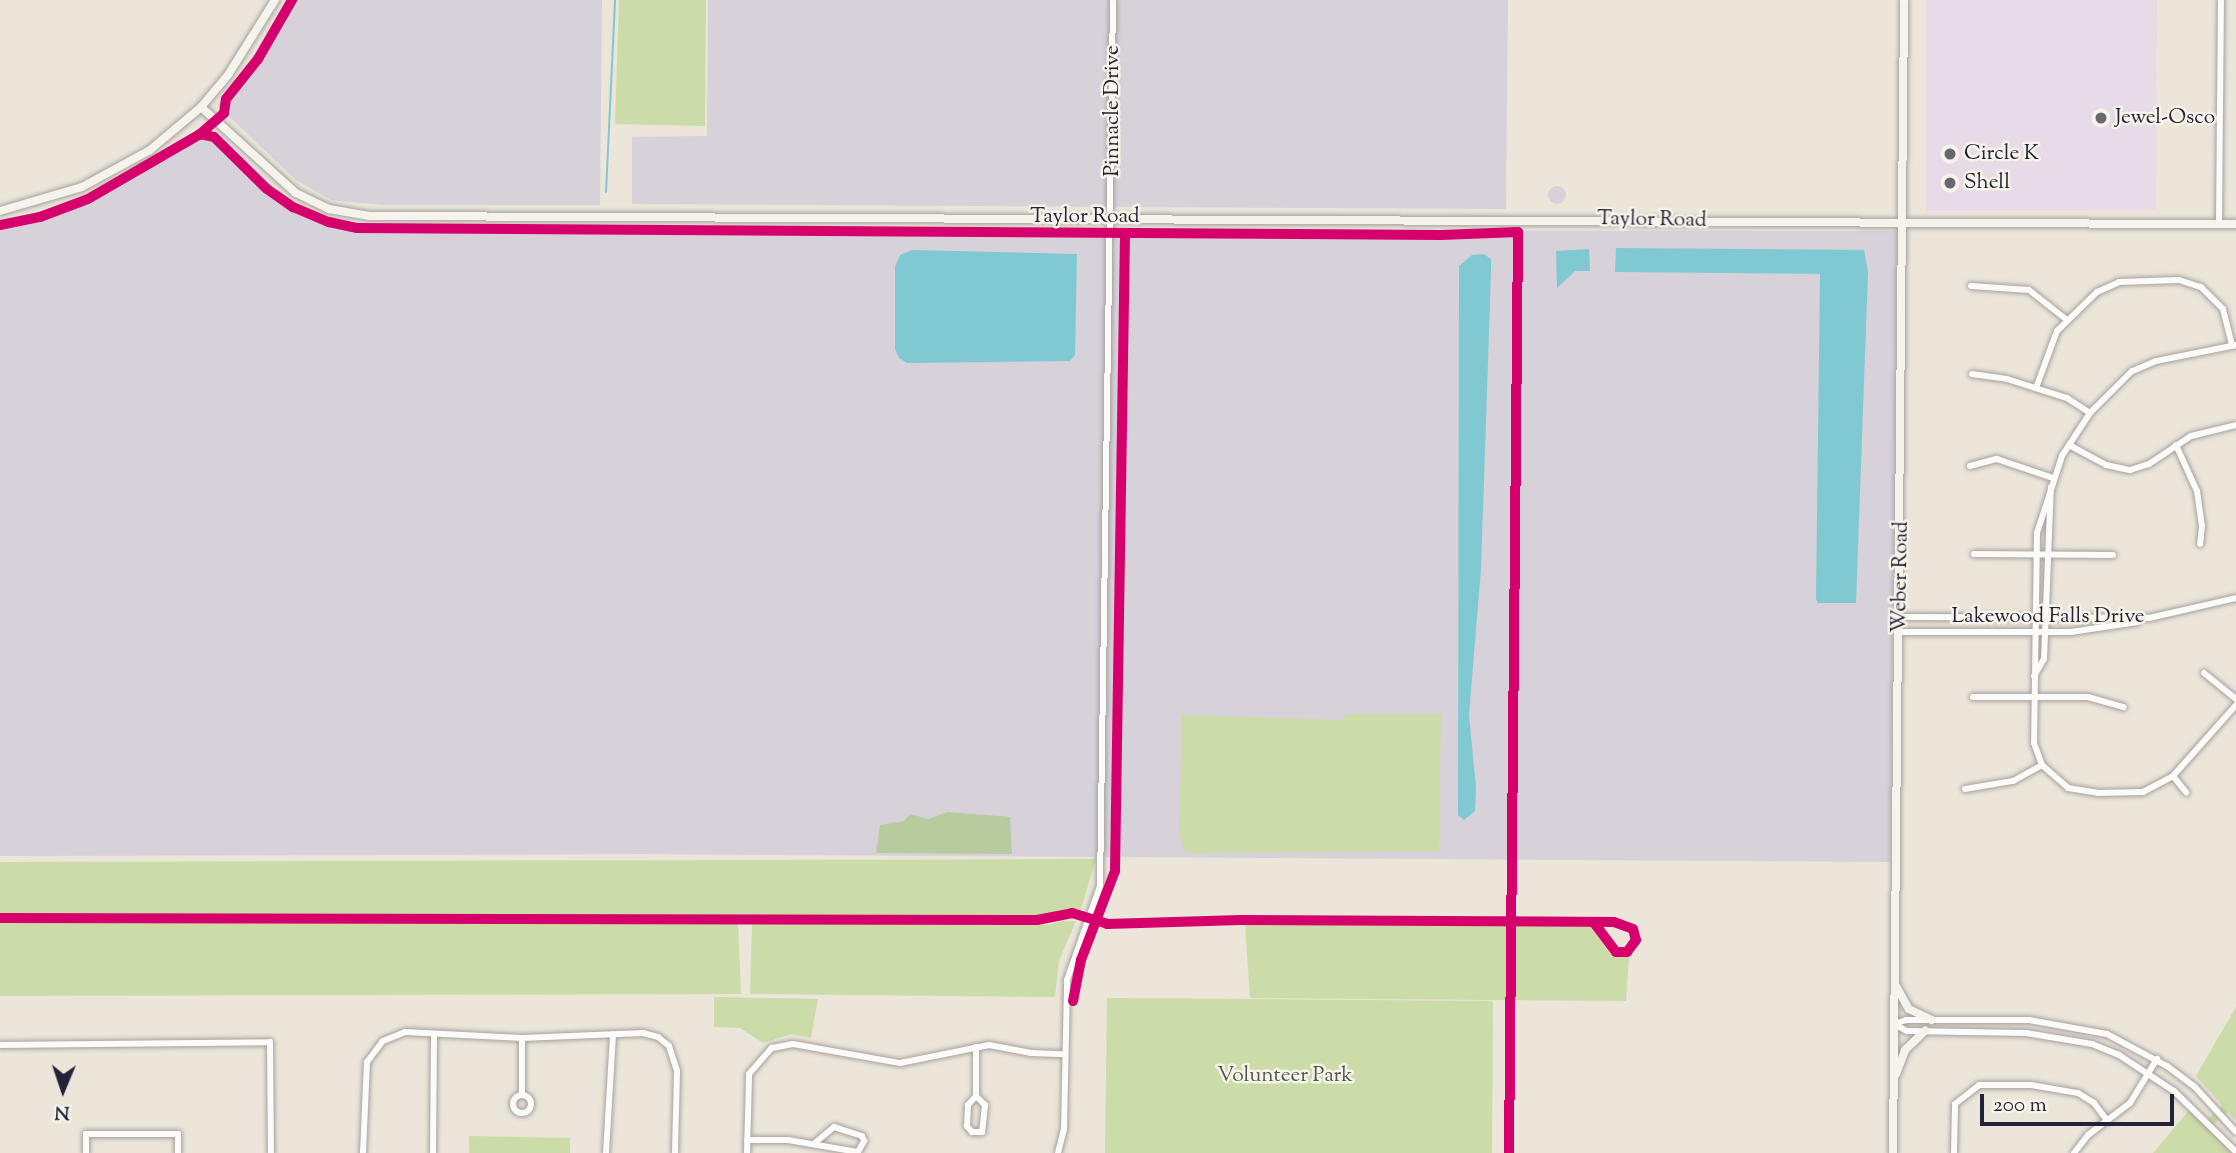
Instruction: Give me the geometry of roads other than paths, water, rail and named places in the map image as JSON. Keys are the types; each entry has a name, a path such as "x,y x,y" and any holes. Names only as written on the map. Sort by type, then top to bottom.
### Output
{"street":[{"path":"0,211 46,200 98,179 150,150 201,107 259,32 275,0"},
{"name":"Pinnacle Drive","path":"1058,1153 1064,1129 1067,980 1100,886 1113,217 1114,0"},
{"name":"Weber Road","path":"1893,1153 1904,223 1904,0"},
{"path":"2220,224 2221,0"},
{"name":"Taylor Road","path":"201,107 282,184 320,206 358,215 2236,224"},
{"path":"2036,388 2052,338 2067,320 2113,284 2186,281 2208,291 2220,304 2234,346 2142,366 2090,413 2069,444 2052,479 2036,554 2033,737 2042,765 2068,788 2088,792 2143,792 2173,776 2236,705"},
{"path":"1971,286 2029,290 2067,320"},
{"path":"1972,374 2036,388 2067,398 2090,413"},
{"path":"2069,444 2125,470 2143,467 2199,432 2236,425"},
{"path":"2176,445 2197,491 2200,544"},
{"path":"1970,466 1997,459 2052,479"},
{"path":"2033,678 2044,659 2052,479"},
{"path":"1974,554 2113,555"},
{"name":"Lakewood Falls Drive","path":"1900,617 2149,618 2236,598"},
{"path":"1900,632 2034,634 2098,630 2149,618"},
{"path":"2204,673 2236,699"},
{"path":"1973,697 2088,698 2124,707"},
{"path":"1965,789 2007,783 2042,765"},
{"path":"2173,776 2186,792"},
{"path":"1895,981 1909,1009 1932,1020"},
{"path":"1894,1024 1932,1020 2067,1023 2107,1034 2157,1059 2194,1086 2236,1132"},
{"path":"1894,1024 1907,1031 2061,1037 2119,1055 2193,1105 2236,1153"},
{"path":"1893,1080 1905,1050 1925,1031"},
{"path":"363,1153 364,1082 373,1051 394,1035 522,1038 643,1033 668,1046 677,1071 675,1153"},
{"path":"433,1153 434,1034"},
{"path":"606,1153 612,1034"},
{"path":"522,1038 522,1095"},
{"path":"0,1045 270,1042 271,1153"},
{"path":"747,1153 749,1074 772,1048 793,1044 900,1063 976,1047 1064,1054"},
{"path":"976,1047 976,1096 968,1105 967,1126 972,1132 982,1132 985,1105 976,1096"},
{"path":"2074,1153 2106,1119 2130,1103 2157,1059"},
{"path":"1954,1153 1955,1104 1979,1085 2031,1085 2078,1093 2094,1103 2106,1119"},
{"path":"747,1140 815,1143 858,1152 864,1141 853,1132 834,1127 815,1143"},
{"path":"86,1153 86,1134 178,1134 178,1153"}],"water":[{"path":"1616,248 1864,250 1868,272 1856,603 1818,603 1816,599 1820,274 1615,272"},
{"path":"1589,249 1590,271 1575,271 1557,288 1556,251"},
{"path":"912,250 1077,254 1075,355 1070,361 907,363 899,358 895,349 895,267 900,255"},
{"path":"1484,254 1491,259 1491,273 1481,569 1469,715 1476,787 1475,811 1464,820 1458,815 1459,266 1472,255"}],"waterway":[{"path":"606,192 615,0"}],"place":[{"name":"Jewel-Osco","path":"2101,118"},
{"name":"Circle K","path":"1950,154"},
{"name":"Shell","path":"1950,183"}],"park label":[{"name":"Volunteer Park","path":"1285,1076"}]}
